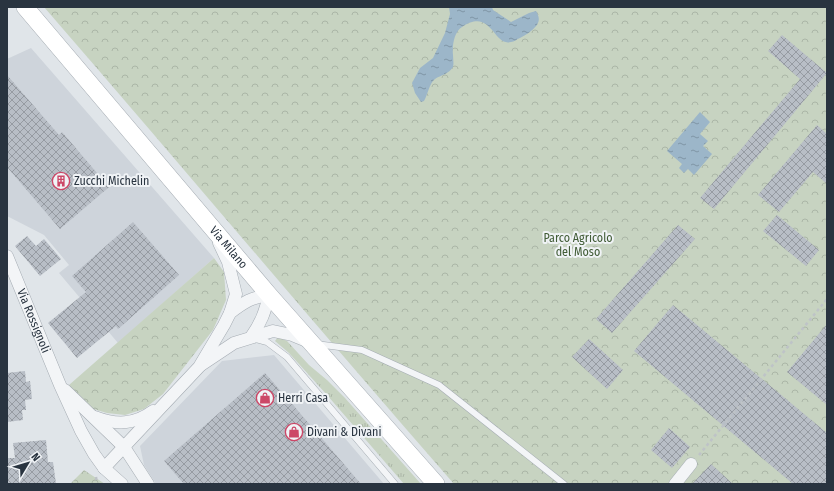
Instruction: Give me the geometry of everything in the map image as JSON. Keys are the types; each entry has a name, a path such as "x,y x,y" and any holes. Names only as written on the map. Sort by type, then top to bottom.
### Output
{"main road":[{"name":"Via Milano","path":"25,7 310,343 436,484"}],"street":[{"name":"Via Rossignoli","path":"124,447 198,367 230,313 236,294 230,268 209,224"},
{"name":"Via Rossignoli","path":"7,256 60,385 81,431 104,468 122,484"},
{"name":"Via Rossignoli","path":"230,313 243,303 255,297 269,295"},
{"path":"251,337 259,326 266,311 269,295"},
{"name":"Via Rossignoli","path":"198,367 234,343 273,331 292,335 310,343"},
{"name":"Via Rossignoli","path":"60,385 124,447 148,484"},
{"name":"Via Rossignoli","path":"90,415 109,422 125,423 147,416 167,401"},
{"path":"104,468 124,447"},
{"path":"675,484 691,464"}],"lane":[{"path":"251,337 267,342 286,357 395,484"},
{"path":"310,343 362,350 439,385 564,484"}],"path":[{"path":"691,464 827,299"}],"shaded area":[{"path":"31,48 214,258 118,343 59,273 69,265 44,235 7,216 7,59"},
{"path":"274,355 384,484 156,484 144,465 140,446 222,361"}],"green space":[{"name":"Parco Agricolo del Moso","path":"44,7 827,7 827,484 454,484"},
{"path":"214,258 224,272 226,300 213,330 163,394 144,409 125,415 107,413 90,408 76,395 69,385"},
{"path":"278,337 287,341 309,365 345,398 421,484 404,484 327,395 289,353 275,341"},
{"path":"84,470 105,484 70,484"}],"water":[{"path":"449,7 492,7 493,10 511,22 536,11 539,20 537,25 531,31 513,42 505,42 500,39 486,24 480,22 472,22 459,29 454,40 453,67 433,81 424,101 421,102 415,93 412,83 420,68 433,58 445,33 450,14"},
{"path":"700,112 710,122 700,134 708,141 703,146 712,154 694,175 688,169 684,173 679,168 682,164 667,151"}],"building":[{"path":"782,35 827,73 714,209 700,198 800,79 768,51"},
{"name":"Zucchi Michelin","path":"7,75 59,135 62,132 109,187 60,229 7,167"},
{"path":"817,125 827,134 827,184 813,172 779,212 758,195"},
{"path":"777,215 819,250 806,266 763,231"},
{"path":"133,222 179,275 118,329 116,326 77,358 48,323 86,292 72,276"},
{"path":"678,225 695,239 612,333 596,319"},
{"path":"27,236 36,246 44,239 61,259 40,276 15,246"},
{"path":"673,305 827,433 827,484 793,484 634,351"},
{"path":"827,324 827,405 787,372"},
{"path":"589,339 623,370 607,389 572,357"},
{"path":"25,371 26,382 30,381 32,399 25,400 26,410 22,410 23,420 7,422 7,373"},
{"path":"265,373 361,484 184,484 164,461"},
{"path":"669,428 690,447 672,468 651,450"},
{"path":"46,440 48,462 53,462 56,484 7,484 7,458 15,458 13,443"},
{"path":"711,464 733,484 692,484"}],"place":[{"name":"Zucchi Michelin","path":"61,181"},
{"name":"Herri Casa","path":"265,398"},
{"name":"Divani & Divani","path":"294,432"}]}
